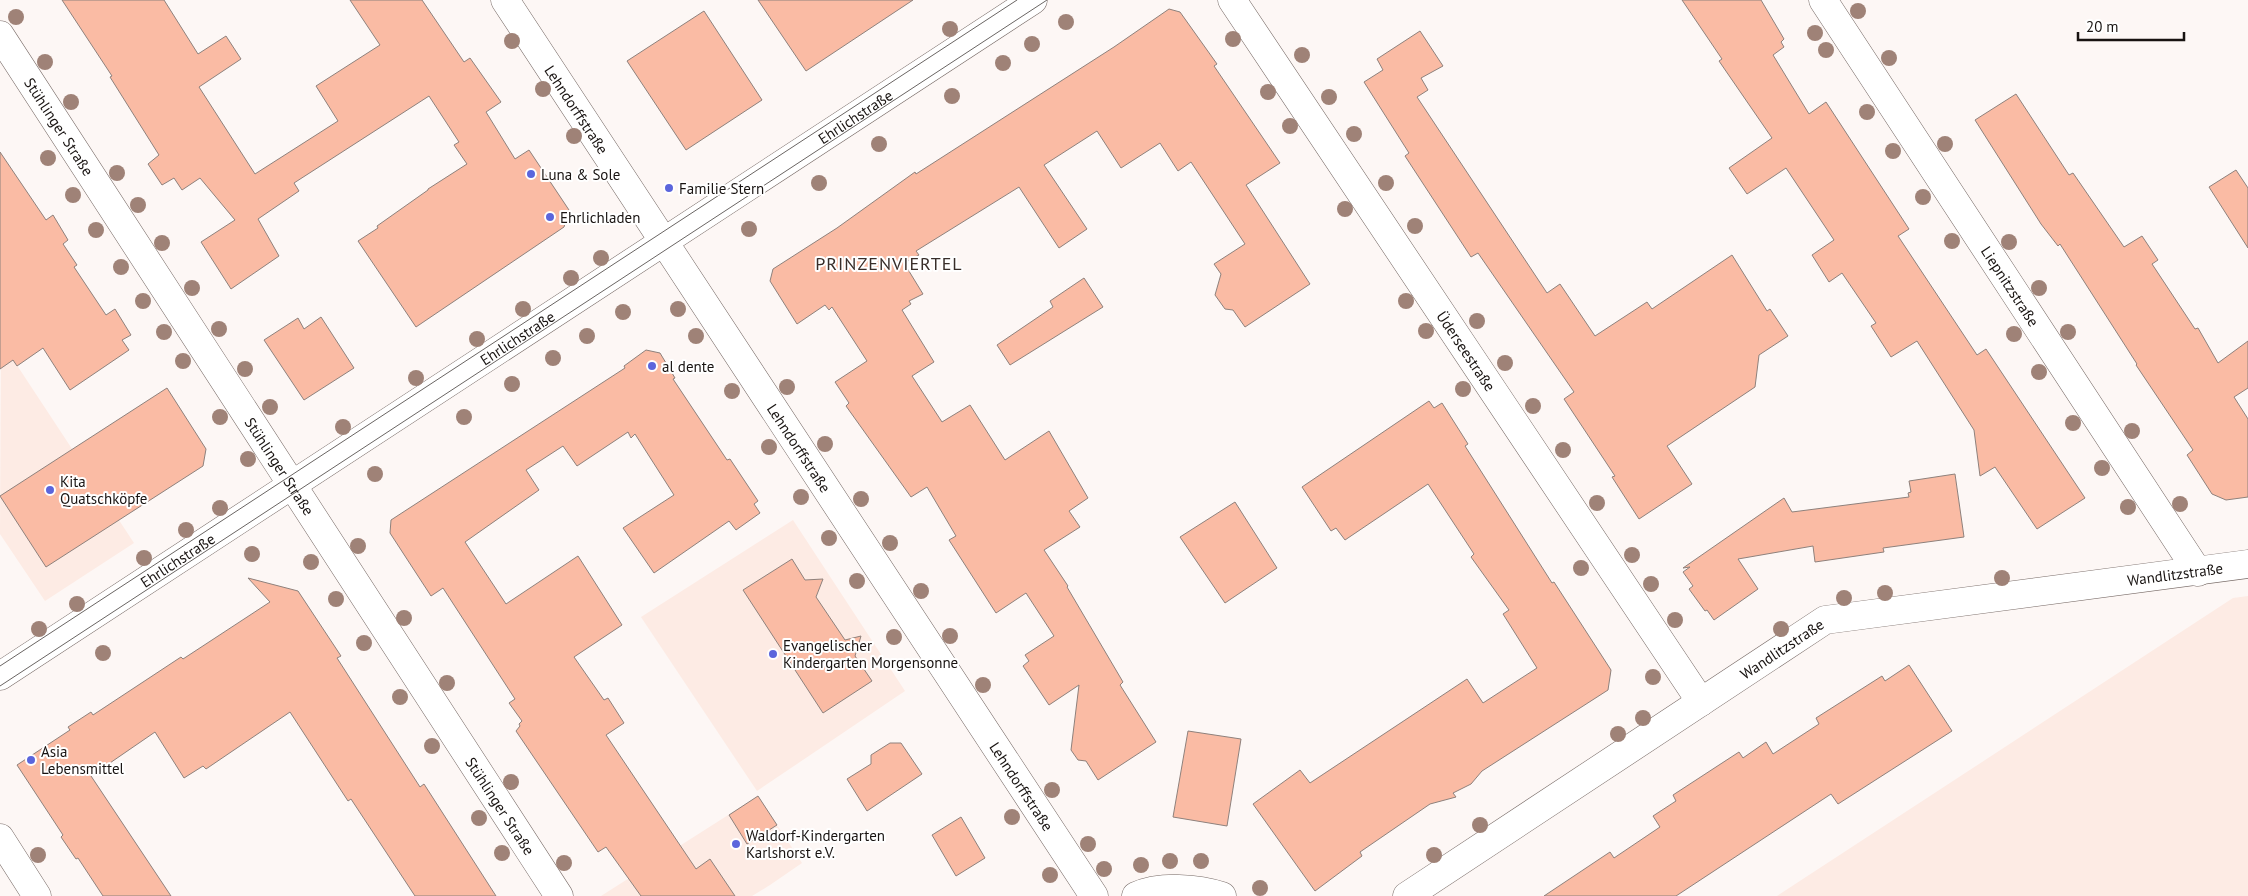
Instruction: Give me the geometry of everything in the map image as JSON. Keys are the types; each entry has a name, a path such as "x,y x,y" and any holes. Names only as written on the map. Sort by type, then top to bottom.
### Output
{"street":[{"name":"Lehndorffstraße","path":"505,0 1094,896"},
{"name":"Ehrlichstraße","path":"0,676 1032,0"},
{"name":"Üderseestraße","path":"1232,0 1701,702"},
{"name":"Liepnitzstraße","path":"1823,0 2198,572"},
{"name":"Stühlinger Straße","path":"0,35 559,896"},
{"name":"Wandlitzstraße","path":"1407,896 1825,620 2248,564"},
{"path":"0,838 37,896"},
{"path":"1136,896 1179,888 1210,892 1222,896"}],"shaded area":[{"name":"Kita Quatschköpfe","path":"1,341 134,543 45,601 0,534"},
{"name":"Evangelischer Kindergarten Morgensonne","path":"793,520 905,691 757,791 641,617"},
{"path":"2248,596 2248,896 1777,896 2233,598"},
{"name":"Waldorf-Kindergarten Karlshorst e.V.","path":"758,796 802,863 770,885 752,896 601,896"}],"building":[{"path":"62,0 164,0 198,54 226,36 241,59 199,87 255,174 338,121 316,86 380,45 350,0 422,0 464,62 470,58 501,102 486,112 515,159 529,150 569,210 564,227 416,327 358,241 428,189 467,164 454,145 459,142 429,96 294,183 299,191 258,219 279,256 231,289 201,242 235,220 200,178 182,190 174,178 162,185 148,164 159,155 110,77 112,76"},
{"path":"758,0 913,0 806,71"},
{"path":"1682,0 1761,0 1784,39 1781,42 1784,47 1773,55 1809,114 1826,102 1909,229 1898,236 1977,355 1986,349 2085,498 2037,529 1995,467 1980,476 1974,430 1917,341 1891,357 1871,326 1876,323 1842,273 1829,282 1812,255 1834,240 1786,168 1747,194 1729,168 1772,138 1719,61 1722,59"},
{"path":"1169,9 1180,12 1217,64 1214,66 1280,163 1246,185 1310,284 1245,327 1233,310 1225,309 1215,295 1221,274 1214,264 1245,244 1191,162 1178,171 1160,143 1121,168 1097,131 1044,165 1087,229 1059,248 1019,187 916,251 919,255 904,263 923,294 909,301 911,304 902,310 934,362 912,376 942,422 970,405 1005,460 1049,431 1088,498 1069,511 1080,527 1044,550 1068,586 1123,682 1120,685 1156,742 1098,780 1086,761 1078,760 1071,750 1079,685 1049,705 1023,666 1029,661 1025,655 1054,636 1026,593 996,613 949,540 956,536 927,487 911,497 846,406 849,403 835,382 867,361 832,307 829,310 825,305 797,324 770,281 773,269 837,228 915,172 916,174 1114,47"},
{"path":"704,11 762,100 686,150 627,61"},
{"path":"1420,31 1443,66 1421,78 1428,90 1417,97 1547,293 1560,284 1595,336 1647,302 1652,309 1732,255 1767,311 1770,309 1788,336 1759,355 1755,387 1667,446 1692,484 1639,519 1612,477 1615,476 1564,399 1574,392 1478,253 1471,257 1405,156 1409,153 1364,82 1383,70 1377,59"},
{"path":"2016,94 2069,175 2073,173 2124,247 2142,236 2158,260 2152,264 2195,329 2198,328 2218,363 2248,341 2248,388 2234,397 2248,419 2248,497 2226,500 2212,494 2187,455 2193,450 2136,365 2060,244 2058,246 2041,224 1975,120"},
{"path":"0,152 46,220 53,215 68,240 63,244 77,265 74,267 106,315 115,309 131,335 122,340 129,350 70,390 43,348 17,366 13,360 0,369"},
{"path":"2236,170 2248,188 2248,248 2209,187"},
{"path":"1084,278 1103,307 1010,365 997,345 1053,307 1050,301"},
{"path":"321,317 354,368 304,400 264,340 298,318 304,329"},
{"path":"646,350 660,353 675,378 673,379 727,460 730,459 758,501 754,504 760,513 736,530 729,521 654,573 623,528 674,495 635,434 631,438 628,432 577,466 563,446 526,470 539,490 465,542 506,604 578,556 622,625 574,657 604,700 608,698 624,723 606,735 696,869 710,859 735,896 641,896 606,847 598,852 516,731 522,721 509,703 515,699 443,588 431,596 390,533 391,520 625,368 624,366"},
{"path":"167,388 206,449 203,466 46,567 0,496"},
{"path":"1429,401 1434,408 1442,403 1468,444 1465,446 1552,583 1554,582 1611,670 1608,690 1482,771 1471,784 1453,793 1456,797 1430,804 1360,852 1362,856 1315,891 1253,804 1300,770 1310,783 1467,679 1483,703 1537,668 1503,614 1509,610 1471,557 1474,554 1428,484 1345,540 1336,528 1331,531 1302,487"},
{"path":"1955,474 1964,537 1883,548 1884,552 1815,562 1813,546 1738,559 1758,589 1714,620 1689,589 1693,586 1683,572 1690,567 1683,568 1784,498 1792,512 1909,497 1908,493 1911,492 1909,481"},
{"path":"1235,502 1277,568 1225,603 1180,537"},
{"path":"792,559 805,580 823,579 816,597 845,640 861,636 855,656 872,681 823,713 743,590"},
{"path":"248,578 298,591 341,656 337,658 420,787 424,784 496,896 415,896 351,799 348,801 290,712 206,769 203,766 184,778 155,732 91,776 171,896 103,896 78,858 76,859 61,837 63,835 17,765 70,730 68,727 91,712 93,715 181,657 183,659 270,602"},
{"path":"1909,665 1952,731 1838,804 1831,794 1676,896 1544,896 1610,852 1614,858 1660,827 1653,816 1676,801 1673,795 1739,752 1743,758 1766,742 1773,754 1819,724 1816,718 1882,676 1885,681"},
{"path":"1188,731 1241,739 1227,826 1173,817"},
{"path":"890,743 901,743 922,774 867,811 847,779 871,764 871,755"},
{"path":"758,796 777,825 747,844 729,815"},
{"path":"961,817 985,858 956,876 932,835"}],"tram line":[{"path":"0,666 1017,0"},
{"path":"0,686 1047,0"}],"place":[{"name":"Luna & Sole","path":"531,174"},
{"name":"Familie Stern","path":"669,188"},
{"name":"Ehrlichladen","path":"550,217"},
{"name":"al dente","path":"652,366"},
{"name":"Kita Quatschköpfe","path":"50,490"},
{"name":"Evangelischer Kindergarten Morgensonne","path":"773,654"},
{"name":"Asia Lebensmittel","path":"31,760"},
{"name":"Waldorf-Kindergarten Karlshorst e.V.","path":"736,844"}],"district":[{"name":"PRINZENVIERTEL","path":"889,263"}]}
